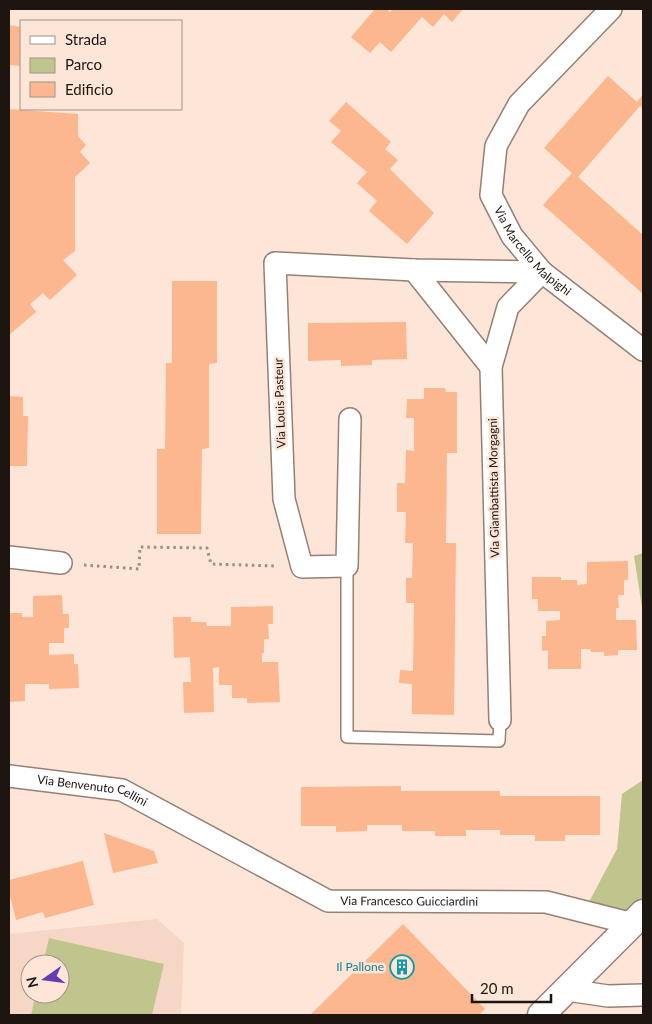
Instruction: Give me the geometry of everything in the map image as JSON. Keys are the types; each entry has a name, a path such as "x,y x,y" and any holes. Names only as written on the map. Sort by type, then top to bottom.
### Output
{"street":[{"name":"Via Marcello Malpighi","path":"611,9 519,104 496,146 491,196 512,236 542,272 643,350"},
{"name":"Via Louis Pasteur","path":"302,567 284,499 275,263 414,270 542,272"},
{"path":"414,270 491,367"},
{"name":"Via Giambattista Morgagni","path":"500,720 491,367 508,307 542,272"},
{"path":"302,567 347,566 350,419"},
{"path":"9,557 61,563"},
{"name":"Via Benvenuto Cellini","path":"9,776 122,790 172,818"},
{"name":"Via Francesco Guicciardini","path":"172,818 328,901 546,902 638,918"},
{"path":"541,1015 638,918"},
{"path":"567,990 608,996 643,996"}],"lane":[{"path":"347,566 347,737 500,741 500,720"}],"path":[{"path":"61,563 139,569 140,547 149,547 207,548 211,564 302,567"}],"shaded area":[{"path":"157,919 184,943 181,1015 9,1015 9,934"}],"green space":[{"path":"643,553 643,614 634,556"},
{"path":"643,780 643,901 629,917 589,902 617,849 622,794"},
{"path":"49,938 164,964 152,1015 31,1015 34,1004 70,1004 70,954 45,954"}],"building":[{"path":"375,9 386,9 390,12 393,9 463,9 452,22 444,14 433,27 422,17 391,52 380,42 370,53 351,37"},
{"path":"9,25 20,27 20,66 9,65"},
{"path":"608,76 637,102 643,94 643,109 640,106 578,177 643,235 643,294 543,205 572,173 544,148"},
{"path":"346,102 391,142 385,149 398,160 390,169 434,213 407,244 369,211 377,201 357,183 367,172 331,142 341,131 329,121"},
{"path":"9,109 78,114 78,136 86,145 80,152 90,163 75,177 75,251 63,260 77,275 50,300 43,293 30,304 36,312 9,335"},
{"path":"172,281 217,281 217,363 209,364 209,448 202,449 201,534 157,534 157,449 165,449 166,363 172,363"},
{"path":"406,322 407,359 372,360 372,365 341,366 341,360 308,361 308,323"},
{"path":"424,388 445,388 446,392 457,392 457,453 447,453 446,543 456,543 454,715 412,714 412,684 399,683 400,670 413,671 414,603 406,603 406,578 412,578 413,543 405,543 406,512 397,512 397,483 405,483 406,450 414,451 414,418 406,418 407,399 424,399"},
{"path":"9,396 23,397 23,416 28,416 27,466 9,466"},
{"path":"628,561 628,580 624,580 624,595 618,595 619,608 616,608 616,620 636,620 637,650 618,650 618,655 604,656 604,652 591,652 590,649 581,649 581,669 548,669 548,650 542,651 542,636 546,636 546,621 560,620 560,611 538,611 538,599 532,599 532,577 561,577 561,580 577,580 577,585 587,584 587,562"},
{"path":"62,595 63,614 69,614 69,628 64,628 64,643 49,643 49,655 74,654 74,664 78,664 79,688 49,689 49,684 25,684 25,701 9,702 9,613 22,613 22,617 33,617 33,596"},
{"path":"273,606 273,624 268,624 269,639 264,639 262,662 278,662 280,702 247,703 247,698 232,698 232,685 219,685 219,667 213,668 214,712 184,713 183,682 191,682 190,657 174,658 173,617 191,617 191,622 206,622 207,626 231,626 231,607"},
{"path":"401,786 401,791 500,791 500,796 600,796 600,835 565,835 565,841 535,841 535,835 500,835 500,830 466,830 466,836 435,836 435,831 402,831 402,825 367,825 367,831 336,832 336,826 301,826 301,787"},
{"path":"104,833 154,851 158,863 113,873"},
{"path":"83,861 94,905 45,918 43,912 16,920 9,892 9,880"},
{"name":"Il Pallone","path":"403,924 485,1009 479,1015 310,1015"}],"place":[{"name":"Il Pallone","path":"402,967"}]}
